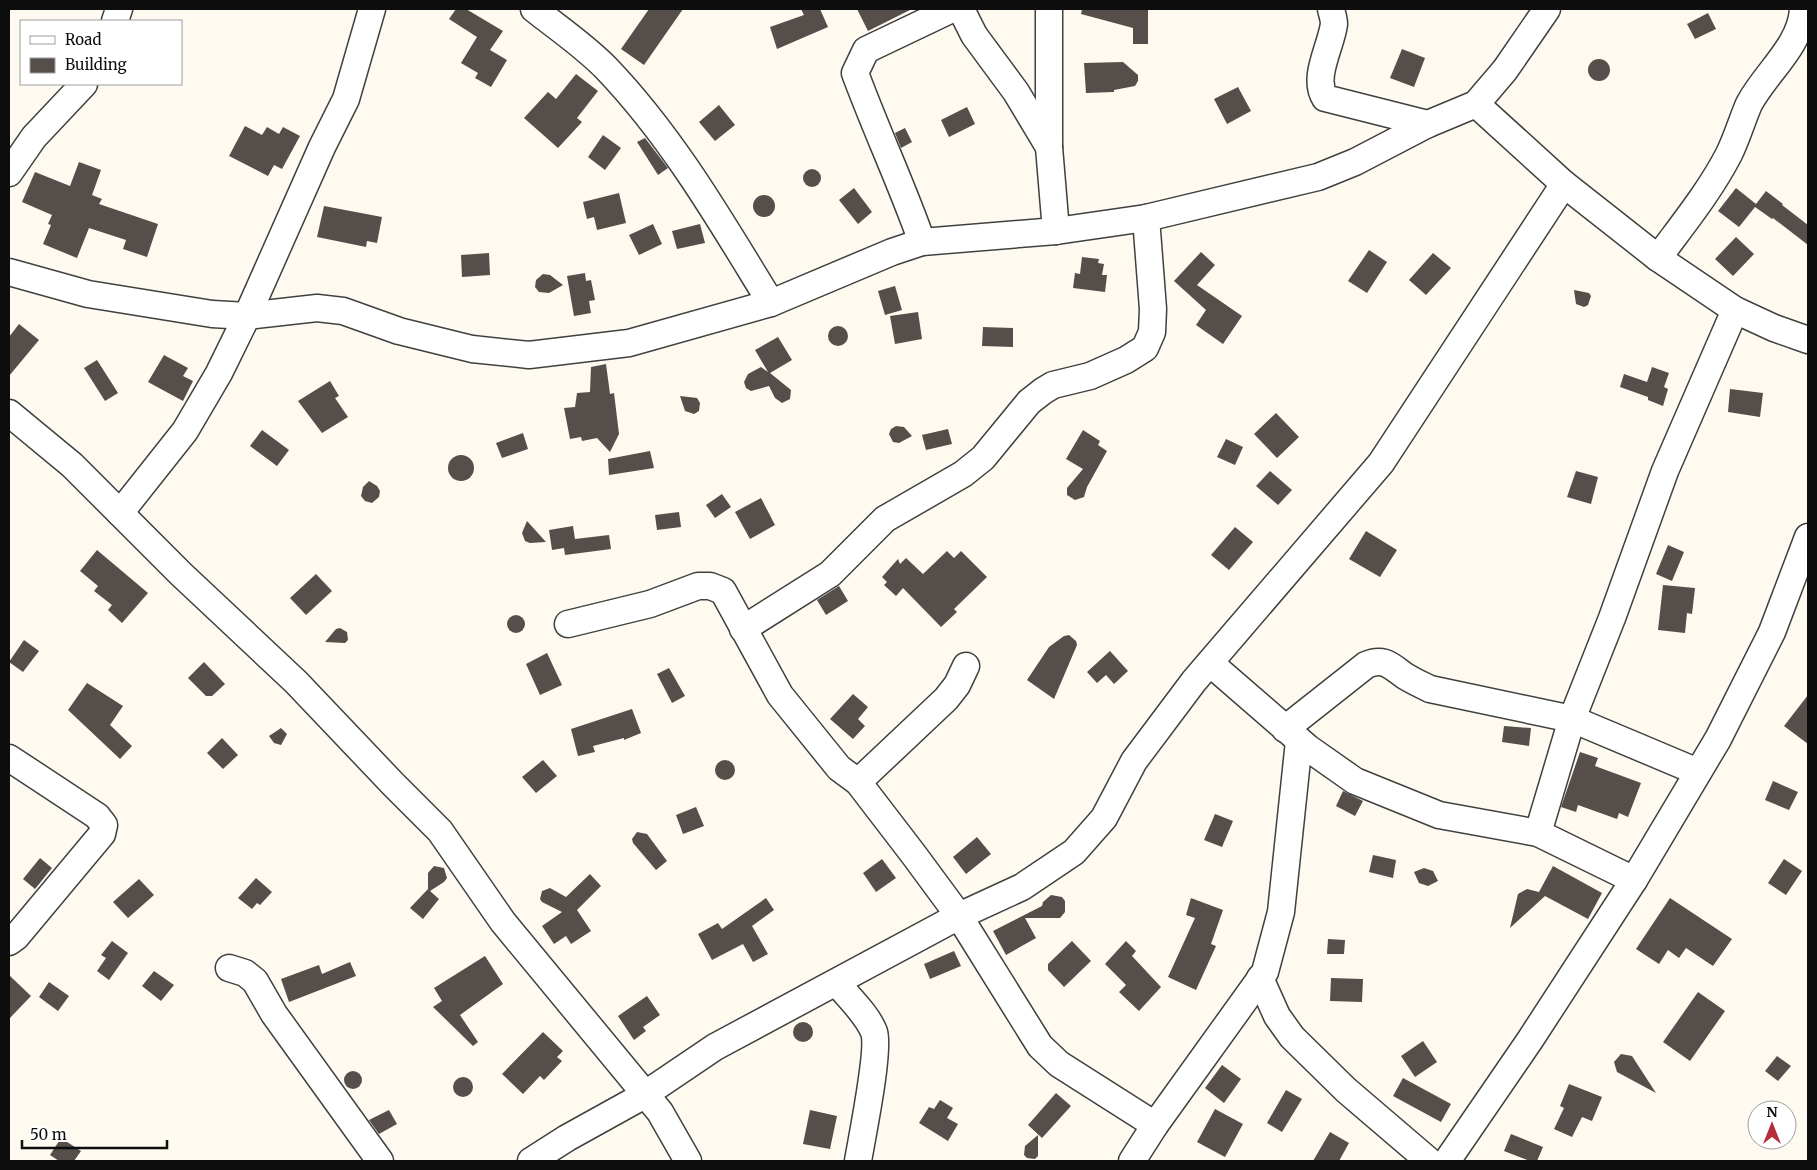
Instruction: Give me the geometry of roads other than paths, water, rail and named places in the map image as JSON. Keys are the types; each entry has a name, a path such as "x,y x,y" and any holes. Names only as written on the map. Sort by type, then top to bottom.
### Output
{"street":[{"path":"120,513 185,431 219,373 247,316 322,146 346,99 372,9"},
{"path":"534,9 563,19 658,130 698,186 771,303"},
{"path":"922,242 904,190 876,131 855,73 866,50 952,9"},
{"path":"961,9 974,35 1016,92 1049,147"},
{"path":"1049,9 1049,147 1056,231"},
{"path":"1331,9 1334,23 1320,77 1321,92 1325,98 1428,124"},
{"path":"9,272 88,294 212,314 247,316 317,308 343,311 399,331 463,347 529,355 629,343 771,303 892,252 922,242 1056,231 1146,218 1318,177 1355,162 1428,124 1476,104 1504,70 1547,9"},
{"path":"1658,258 1714,182 1742,127 1749,104 1773,67 1796,37 1802,22 1803,9"},
{"path":"9,173 34,137 83,85"},
{"path":"1476,104 1564,184 1658,258 1735,310 1774,328 1808,340"},
{"path":"531,1161 567,1138 646,1094 715,1047 837,983 958,916 1022,888 1074,852 1104,818 1134,761 1194,681 1381,463 1564,184"},
{"path":"743,629 830,574 885,519 937,491 970,469 983,458 1029,402 1043,390 1053,385 1090,376 1126,360 1145,348 1152,332 1153,309 1146,218"},
{"path":"1538,833 1572,719 1612,618 1664,471 1735,310"},
{"path":"9,413 72,465 296,682 440,831 503,922 660,1112 688,1161"},
{"path":"1447,1161 1530,1040 1634,880 1718,738 1772,632 1808,537"},
{"path":"568,624 650,604 698,586 710,586 723,592 780,695 839,768 858,782 958,916 1040,1046 1060,1064 1156,1125"},
{"path":"1132,1161 1260,978 1273,948 1281,912 1292,735 1366,665 1375,661 1384,661 1417,683 1430,689 1572,719 1698,772"},
{"path":"1210,663 1292,735 1355,780 1439,815 1538,833 1634,880"},
{"path":"858,782 946,699 957,685 966,666"},
{"path":"9,758 98,816 104,825 102,834 16,937 9,942"},
{"path":"228,968 245,974 255,981 274,1014 380,1161"},
{"path":"1260,978 1277,1016 1292,1037 1346,1090 1429,1161"},
{"path":"837,983 871,1026 875,1035 875,1053 858,1161"}]}
